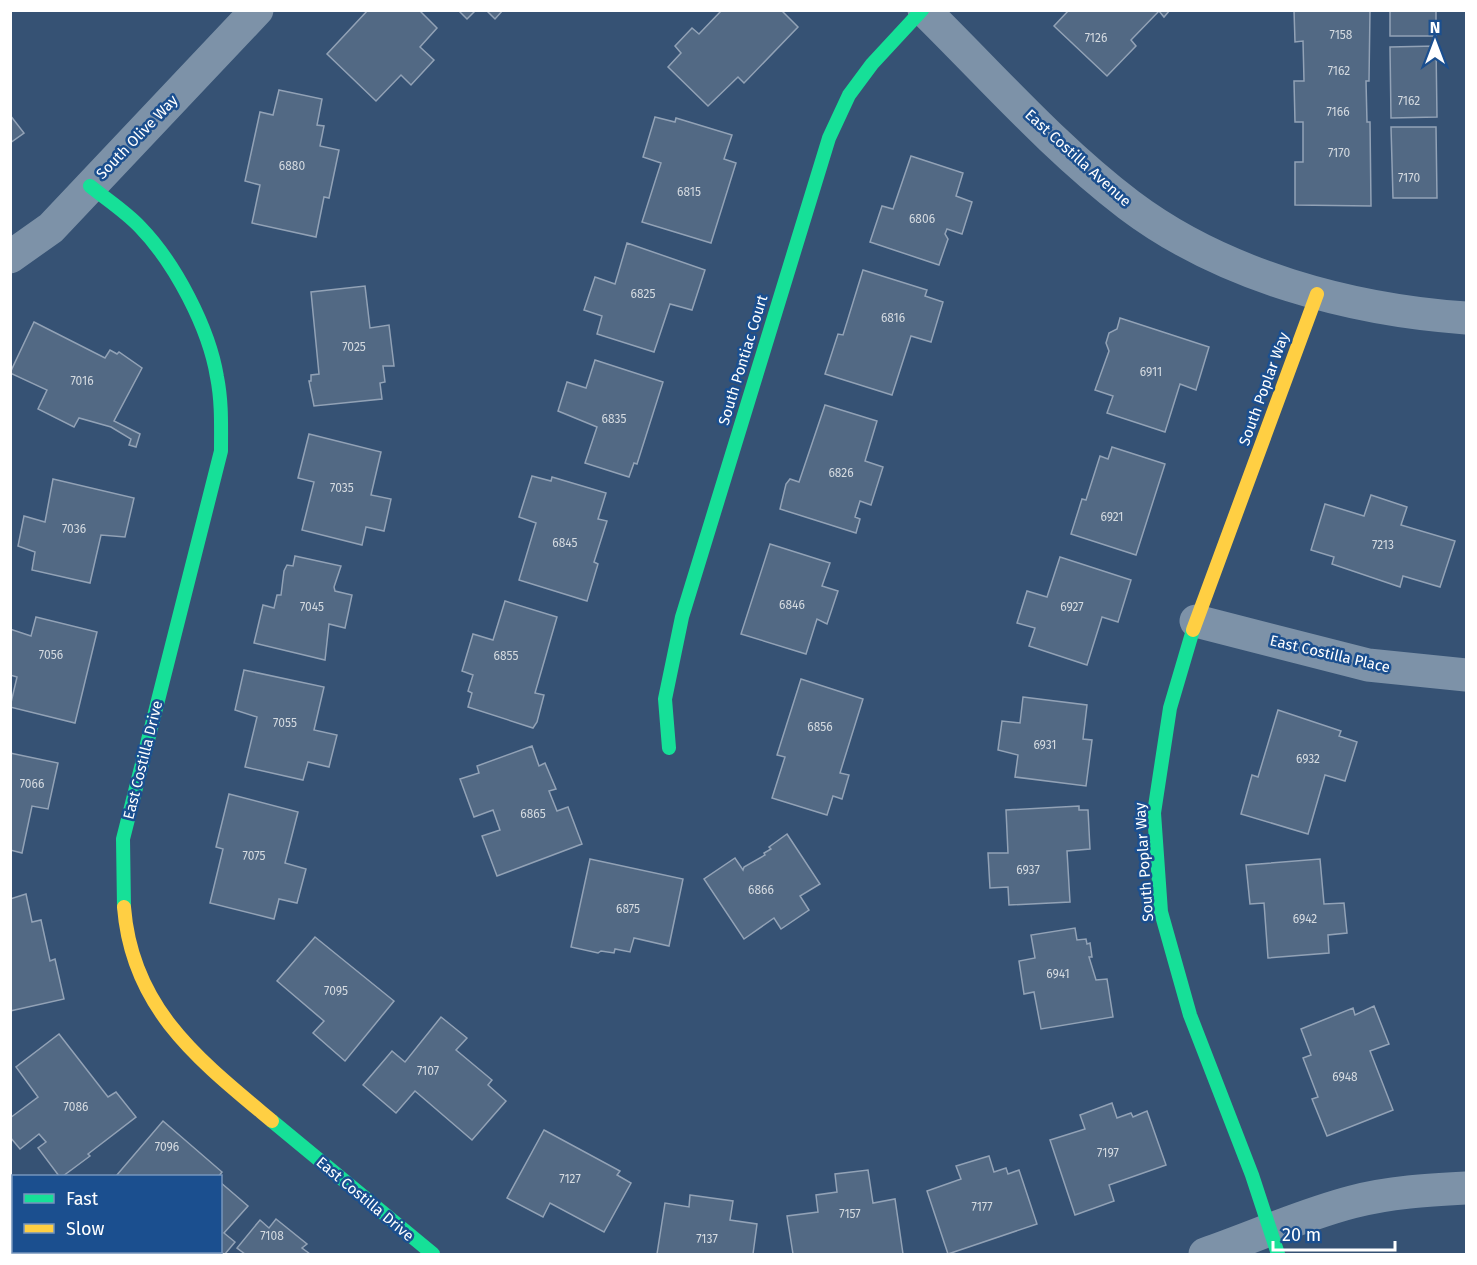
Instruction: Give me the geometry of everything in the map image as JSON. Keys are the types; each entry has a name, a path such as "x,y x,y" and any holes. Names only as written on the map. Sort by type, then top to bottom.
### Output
{"street":[{"name":"South Olive Way","path":"10,257 51,228 257,10"},
{"name":"East Costilla Avenue","path":"923,10 1064,148 1130,206 1176,234 1269,280 1317,294 1439,316 1467,318"},
{"name":"South Pontiac Court","path":"669,748 665,699 682,617 828,138 849,95 872,64 923,10"},
{"name":"East Costilla Drive","path":"90,186 140,227 180,281 202,329 220,394 221,451 123,839 121,896 128,939 144,987 171,1030 206,1065 385,1217 433,1254"},
{"name":"South Poplar Way","path":"1274,1243 1252,1175 1190,1015 1161,912 1154,813 1170,708 1196,621 1317,294"},
{"name":"East Costilla Place","path":"1196,621 1368,665 1467,675"},
{"path":"1205,1254 1274,1243 1314,1213 1354,1201 1414,1191 1467,1188"}],"building":[{"path":"368,10 419,10 437,28 420,47 434,60 411,85 401,75 376,101 327,54"},
{"path":"458,10 476,10 467,19"},
{"path":"486,10 503,10 495,19"},
{"path":"722,10 781,10 798,27 744,83 738,77 708,106 668,67 681,53 675,46 692,28 699,34"},
{"path":"1069,10 1170,10 1164,17 1159,11 1131,40 1136,46 1107,76 1054,26"},
{"path":"1294,10 1370,10 1369,81 1366,81 1367,122 1370,122 1371,206 1295,205 1295,162 1303,162 1303,122 1295,122 1294,81 1304,81 1303,41 1295,42"},
{"path":"1390,10 1436,10 1436,36 1390,36"},
{"path":"1436,46 1437,117 1391,118 1390,47"},
{"path":"279,90 322,99 317,125 324,126 320,146 339,150 329,198 324,197 316,237 252,223 260,185 245,181 260,112 273,115"},
{"path":"10,115 24,133 10,143"},
{"path":"655,117 675,122 676,118 732,135 724,159 736,163 711,243 642,222 661,163 643,157"},
{"path":"1391,127 1436,127 1437,198 1393,198"},
{"path":"911,156 963,173 956,196 972,202 962,234 947,229 945,234 948,239 939,265 870,242 882,206 893,209"},
{"path":"627,243 705,270 692,310 670,304 654,352 597,334 602,316 584,310 595,277 615,284"},
{"path":"863,270 927,290 925,296 943,302 931,342 911,336 892,395 825,374 838,334 843,335"},
{"path":"365,286 370,328 389,325 394,366 383,366 385,382 380,383 382,399 314,406 309,381 311,381 311,375 319,374 311,292"},
{"path":"1120,318 1209,347 1196,390 1180,384 1165,432 1107,413 1113,396 1095,390 1109,351 1106,343 1109,333 1117,329"},
{"path":"34,322 105,358 110,350 117,354 119,352 142,368 114,421 140,434 136,447 129,445 131,439 111,427 79,418 74,427 38,409 47,390 10,373"},
{"path":"595,360 663,382 637,464 634,463 629,477 585,463 597,427 558,411 567,382 586,388"},
{"path":"825,405 877,421 865,461 883,467 871,505 860,501 855,517 860,519 856,533 780,509 786,484 790,479 799,482"},
{"path":"309,434 381,452 371,495 391,499 384,531 366,527 362,545 302,530 314,482 298,478"},
{"path":"1112,447 1165,464 1136,555 1071,534 1082,499 1086,500 1100,456 1108,459"},
{"path":"532,476 551,481 552,477 606,493 598,519 607,521 594,562 598,564 587,601 519,580 536,523 519,517"},
{"path":"53,479 134,498 125,537 101,535 90,583 32,570 35,552 18,546 24,516 45,522"},
{"path":"1371,495 1407,507 1401,525 1455,541 1440,587 1403,576 1400,587 1332,564 1334,557 1311,550 1325,504 1364,516"},
{"path":"770,544 830,563 822,586 838,591 827,624 817,619 806,654 741,634"},
{"path":"295,556 341,566 334,587 335,591 352,595 345,628 329,624 325,660 254,643 263,605 274,608 277,595 281,595 284,571 287,565 293,566"},
{"path":"1060,557 1131,580 1118,622 1102,617 1087,665 1029,646 1035,628 1017,623 1027,591 1047,597"},
{"path":"505,601 557,617 535,693 544,695 537,722 533,728 468,707 472,693 468,691 473,675 462,671 473,634 493,640"},
{"path":"36,617 97,632 75,723 10,707 17,677 10,675 10,629 31,636"},
{"path":"244,670 324,687 314,730 337,735 329,767 308,762 303,780 245,767 257,717 235,710"},
{"path":"801,679 863,699 840,773 849,775 842,799 833,796 827,815 772,798 785,757 777,755"},
{"path":"1023,697 1087,705 1083,739 1092,740 1086,786 1015,777 1018,755 998,750 1002,721 1020,723"},
{"path":"1278,710 1341,731 1339,736 1357,742 1345,781 1325,775 1308,834 1241,814 1252,775 1258,777"},
{"path":"532,746 539,766 545,763 556,789 549,791 557,811 568,807 582,844 497,876 482,836 500,830 493,810 474,817 460,779 479,773 477,766"},
{"path":"10,753 58,763 48,809 32,806 22,853 10,850"},
{"path":"229,794 298,812 285,863 306,869 297,903 279,899 274,919 210,903 223,849 216,847"},
{"path":"1079,806 1079,810 1088,810 1090,849 1067,851 1070,902 1009,905 1008,887 990,888 988,853 1008,853 1006,810"},
{"path":"787,834 820,884 800,896 809,910 781,929 774,918 744,939 704,879 735,858 743,870 744,867 765,855 764,853 771,849 769,847"},
{"path":"590,859 683,879 669,946 634,938 630,952 615,949 614,953 601,951 598,953 571,947"},
{"path":"1320,859 1324,904 1344,903 1347,933 1328,935 1329,953 1268,958 1264,903 1250,904 1246,865"},
{"path":"26,894 32,922 41,920 50,961 55,959 64,999 10,1011 10,899"},
{"path":"1075,928 1077,940 1086,939 1087,944 1090,943 1092,957 1089,957 1096,980 1107,979 1113,1017 1041,1029 1034,992 1024,994 1019,961 1035,958 1031,935"},
{"path":"315,937 394,1001 345,1061 313,1033 324,1021 277,981"},
{"path":"1374,1006 1389,1044 1370,1051 1393,1110 1327,1136 1312,1099 1318,1097 1303,1058 1311,1055 1301,1029 1353,1008 1355,1015"},
{"path":"441,1017 467,1038 456,1050 492,1080 488,1085 506,1101 472,1140 415,1091 396,1113 363,1085 392,1051 405,1062"},
{"path":"59,1034 108,1097 116,1092 136,1117 88,1154 90,1156 64,1175 58,1175 38,1148 46,1142 39,1134 20,1149 10,1137 10,1118 38,1097 16,1067"},
{"path":"1112,1103 1117,1118 1131,1113 1133,1117 1147,1111 1166,1165 1109,1185 1114,1201 1075,1215 1050,1140 1085,1129 1080,1115"},
{"path":"163,1121 222,1172 220,1175 117,1175"},
{"path":"544,1130 620,1171 617,1175 631,1183 604,1232 550,1203 543,1217 507,1198"},
{"path":"989,1156 994,1172 1006,1168 1008,1174 1019,1170 1037,1224 948,1254 927,1191 961,1179 956,1166"},
{"path":"868,1170 873,1203 895,1199 903,1254 793,1254 787,1216 818,1212 816,1195 837,1192 835,1174"},
{"path":"222,1184 248,1206 224,1233 235,1242 225,1254 221,1253"},
{"path":"690,1195 733,1201 730,1220 757,1224 753,1254 657,1254 665,1203 689,1207"},
{"path":"276,1219 307,1244 302,1248 310,1254 245,1254 237,1248 260,1220 269,1228"}],"traffic: fast":[{"path":"669,748 665,699 682,617 829,138 849,95 872,64 922,10"},
{"path":"90,186 140,227 178,277 207,338 217,377 220,405 221,451 123,839 124,907"},
{"path":"1193,630 1170,708 1154,813 1161,912 1190,1015 1252,1175 1278,1254"},
{"path":"272,1121 433,1254"}],"traffic: slow":[{"path":"1193,630 1317,294"},
{"path":"124,907 130,943 140,975 155,1003 195,1053 272,1121"}]}
